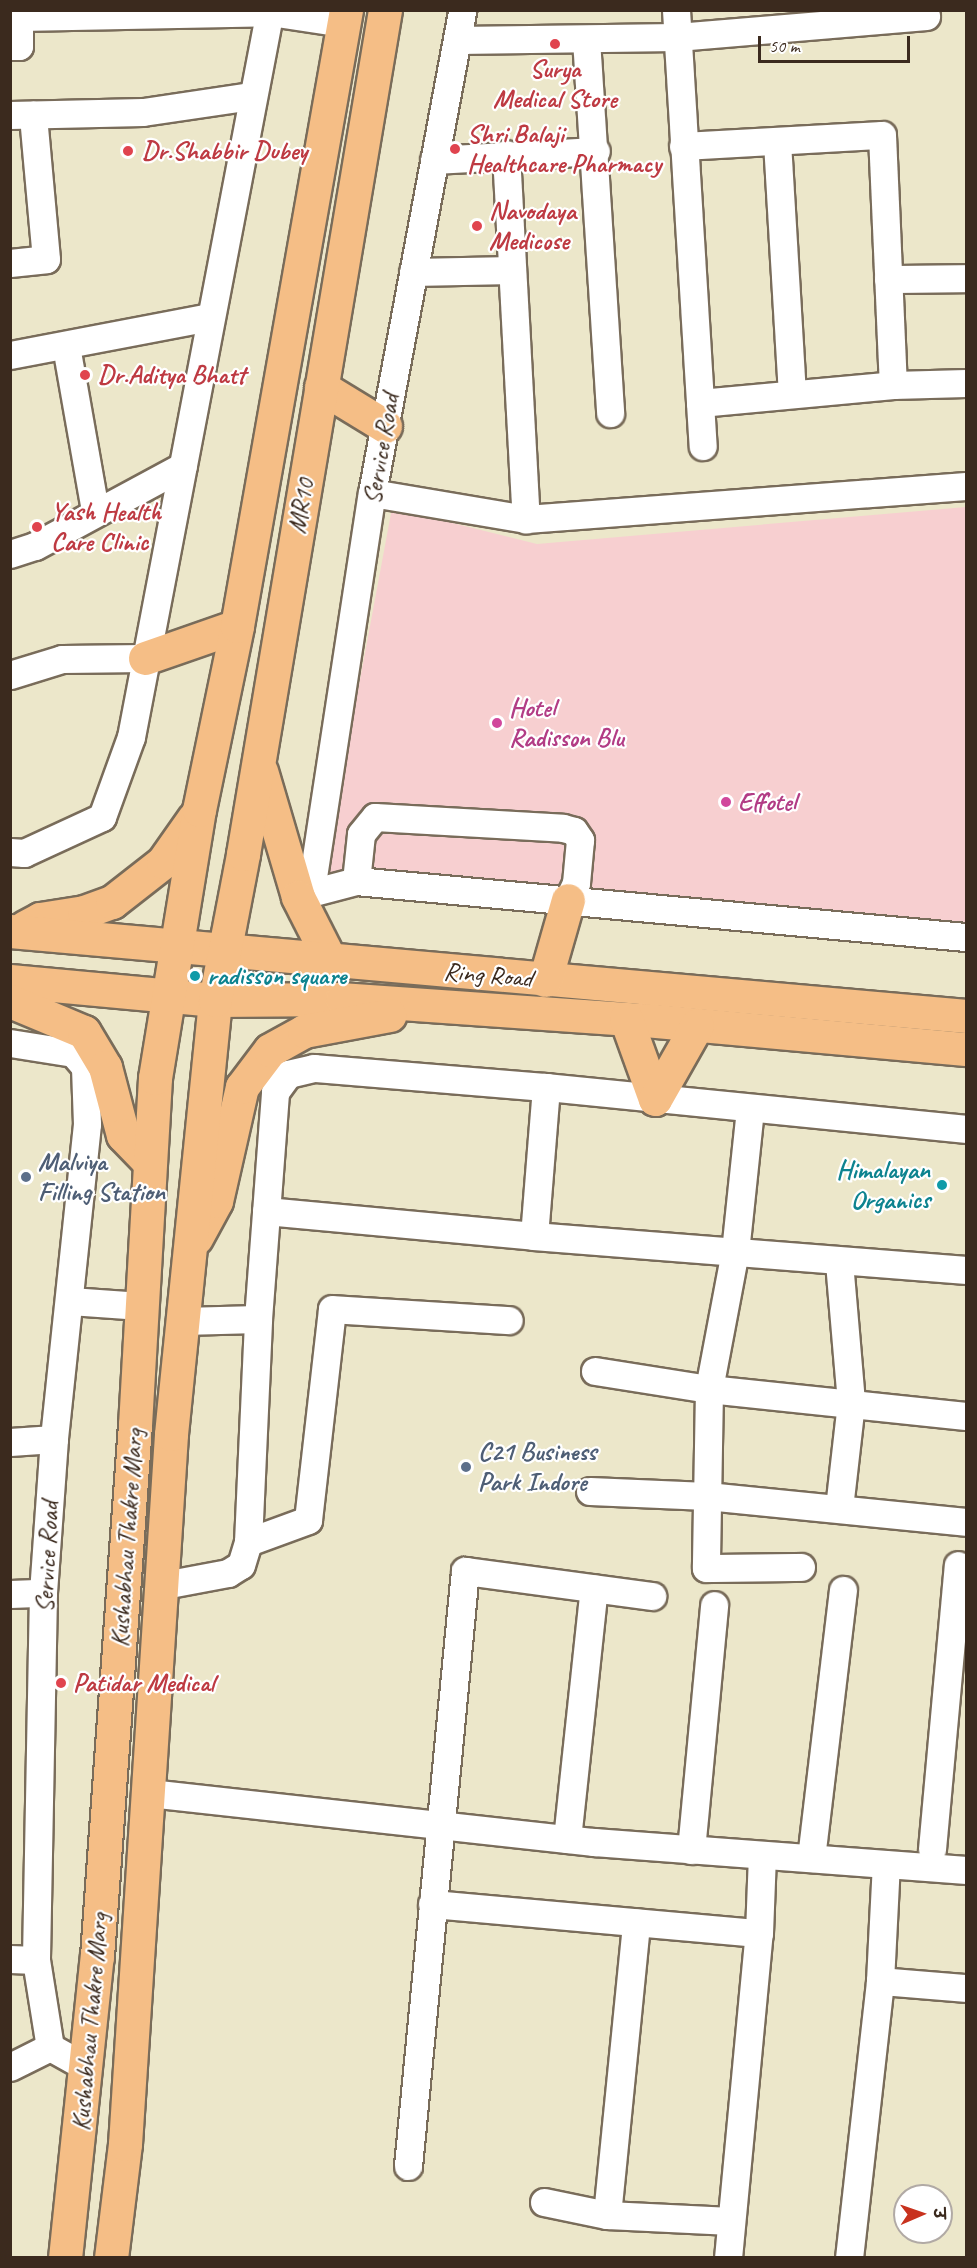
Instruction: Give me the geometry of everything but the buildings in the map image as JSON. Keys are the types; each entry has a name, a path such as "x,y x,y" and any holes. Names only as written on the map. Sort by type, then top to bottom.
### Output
{"main road":[{"name":"MR10","path":"214,1000 258,760 385,10"},
{"name":"MR10","path":"167,996 199,810 237,626 345,17"},
{"path":"321,387 385,426"},
{"path":"145,658 237,626"},
{"path":"258,760 304,893 331,962"},
{"path":"13,932 40,919 84,912 112,902 163,862 199,810"},
{"path":"545,980 568,900"},
{"name":"Ring Road","path":"13,932 331,962 966,1016"},
{"name":"Ring Road","path":"10,981 214,1000 342,999 697,1024 966,1049"},
{"name":"Kushabhau Thakre Marg","path":"66,2258 97,1956 155,1078 167,996"},
{"name":"Kushabhau Thakre Marg","path":"111,2258 125,2144 164,1585 171,1434 214,1000"},
{"path":"10,1001 84,1032 105,1067 123,1135 149,1162"},
{"path":"188,1250 207,1223 216,1201 242,1087 270,1050 304,1031 439,1006"},
{"path":"626,1019 655,1098"},
{"path":"655,1098 697,1024"}],"street":[{"name":"Service Road","path":"304,893 372,493 462,10"},
{"path":"10,852 24,853 102,818 131,737 209,317 270,11"},
{"path":"10,46 19,46 19,14 270,11 345,17"},
{"path":"457,40 586,39 676,24 926,15"},
{"path":"676,24 703,446"},
{"path":"586,39 596,152 610,413"},
{"path":"10,263 46,259 22,115 143,112 252,96"},
{"path":"683,147 882,135 893,385"},
{"path":"777,142 792,394"},
{"path":"434,160 506,154 596,152"},
{"path":"506,154 526,519"},
{"path":"413,272 512,270"},
{"path":"888,279 966,278"},
{"path":"10,355 209,317"},
{"path":"66,346 95,512"},
{"path":"700,402 893,385 966,383"},
{"path":"10,554 35,546 183,466"},
{"path":"372,493 526,519 966,486"},
{"path":"10,675 62,658 145,658"},
{"path":"356,881 361,834 366,824 375,817 563,828 574,831 580,840 576,883 568,900"},
{"path":"304,893 356,881 966,938"},
{"name":"Service Road","path":"10,1043 53,1047 73,1053 85,1066 87,1124 54,1439 43,1593 23,1959 50,2047"},
{"path":"164,1585 228,1573 241,1565 248,1542 258,1319 275,1092 288,1074 297,1070 546,1087 966,1129"},
{"path":"534,1236 546,1087"},
{"path":"750,1109 735,1251 709,1389 706,1568 801,1567"},
{"path":"266,1212 966,1270"},
{"path":"839,1261 851,1402 839,1508"},
{"path":"70,1301 141,1306"},
{"path":"248,1542 308,1520 332,1309 509,1320"},
{"path":"182,1321 258,1319"},
{"path":"596,1371 709,1389 851,1402 966,1416"},
{"path":"10,1442 54,1439"},
{"path":"590,1491 707,1496 966,1522"},
{"path":"932,1849 958,1662 958,1565"},
{"path":"408,2166 465,1570 651,1596"},
{"path":"567,1839 594,1588"},
{"path":"811,1858 843,1590"},
{"path":"10,1594 43,1593"},
{"path":"691,1850 714,1605"},
{"path":"149,1793 567,1839 966,1870"},
{"path":"728,2258 759,1933 762,1855"},
{"path":"849,2258 880,1981 886,1864"},
{"path":"432,1904 759,1933"},
{"path":"607,2215 636,1922"},
{"path":"880,1981 966,1988"},
{"path":"10,2067 50,2047 86,2067"},
{"path":"544,2202 607,2215 731,2221"}],"shaded area":[{"path":"966,507 966,927 324,873 392,508 537,544"}],"place":[{"name":"Surya Medical Store","path":"555,44"},
{"name":"Shri Balaji Healthcare Pharmacy","path":"455,149"},
{"name":"Dr.Shabbir Dubey","path":"128,151"},
{"name":"Navodaya Medicose","path":"477,226"},
{"name":"Dr.Aditya Bhatt","path":"85,375"},
{"name":"Yash Health Care Clinic","path":"37,527"},
{"name":"Hotel Radisson Blu","path":"497,723"},
{"name":"Effotel","path":"726,802"},
{"name":"radisson square","path":"195,976"},
{"name":"Malviya Filling Station","path":"26,1177"},
{"name":"Himalayan Organics","path":"942,1185"},
{"name":"C21 Business Park Indore","path":"466,1467"},
{"name":"Patidar Medical","path":"61,1683"}]}
